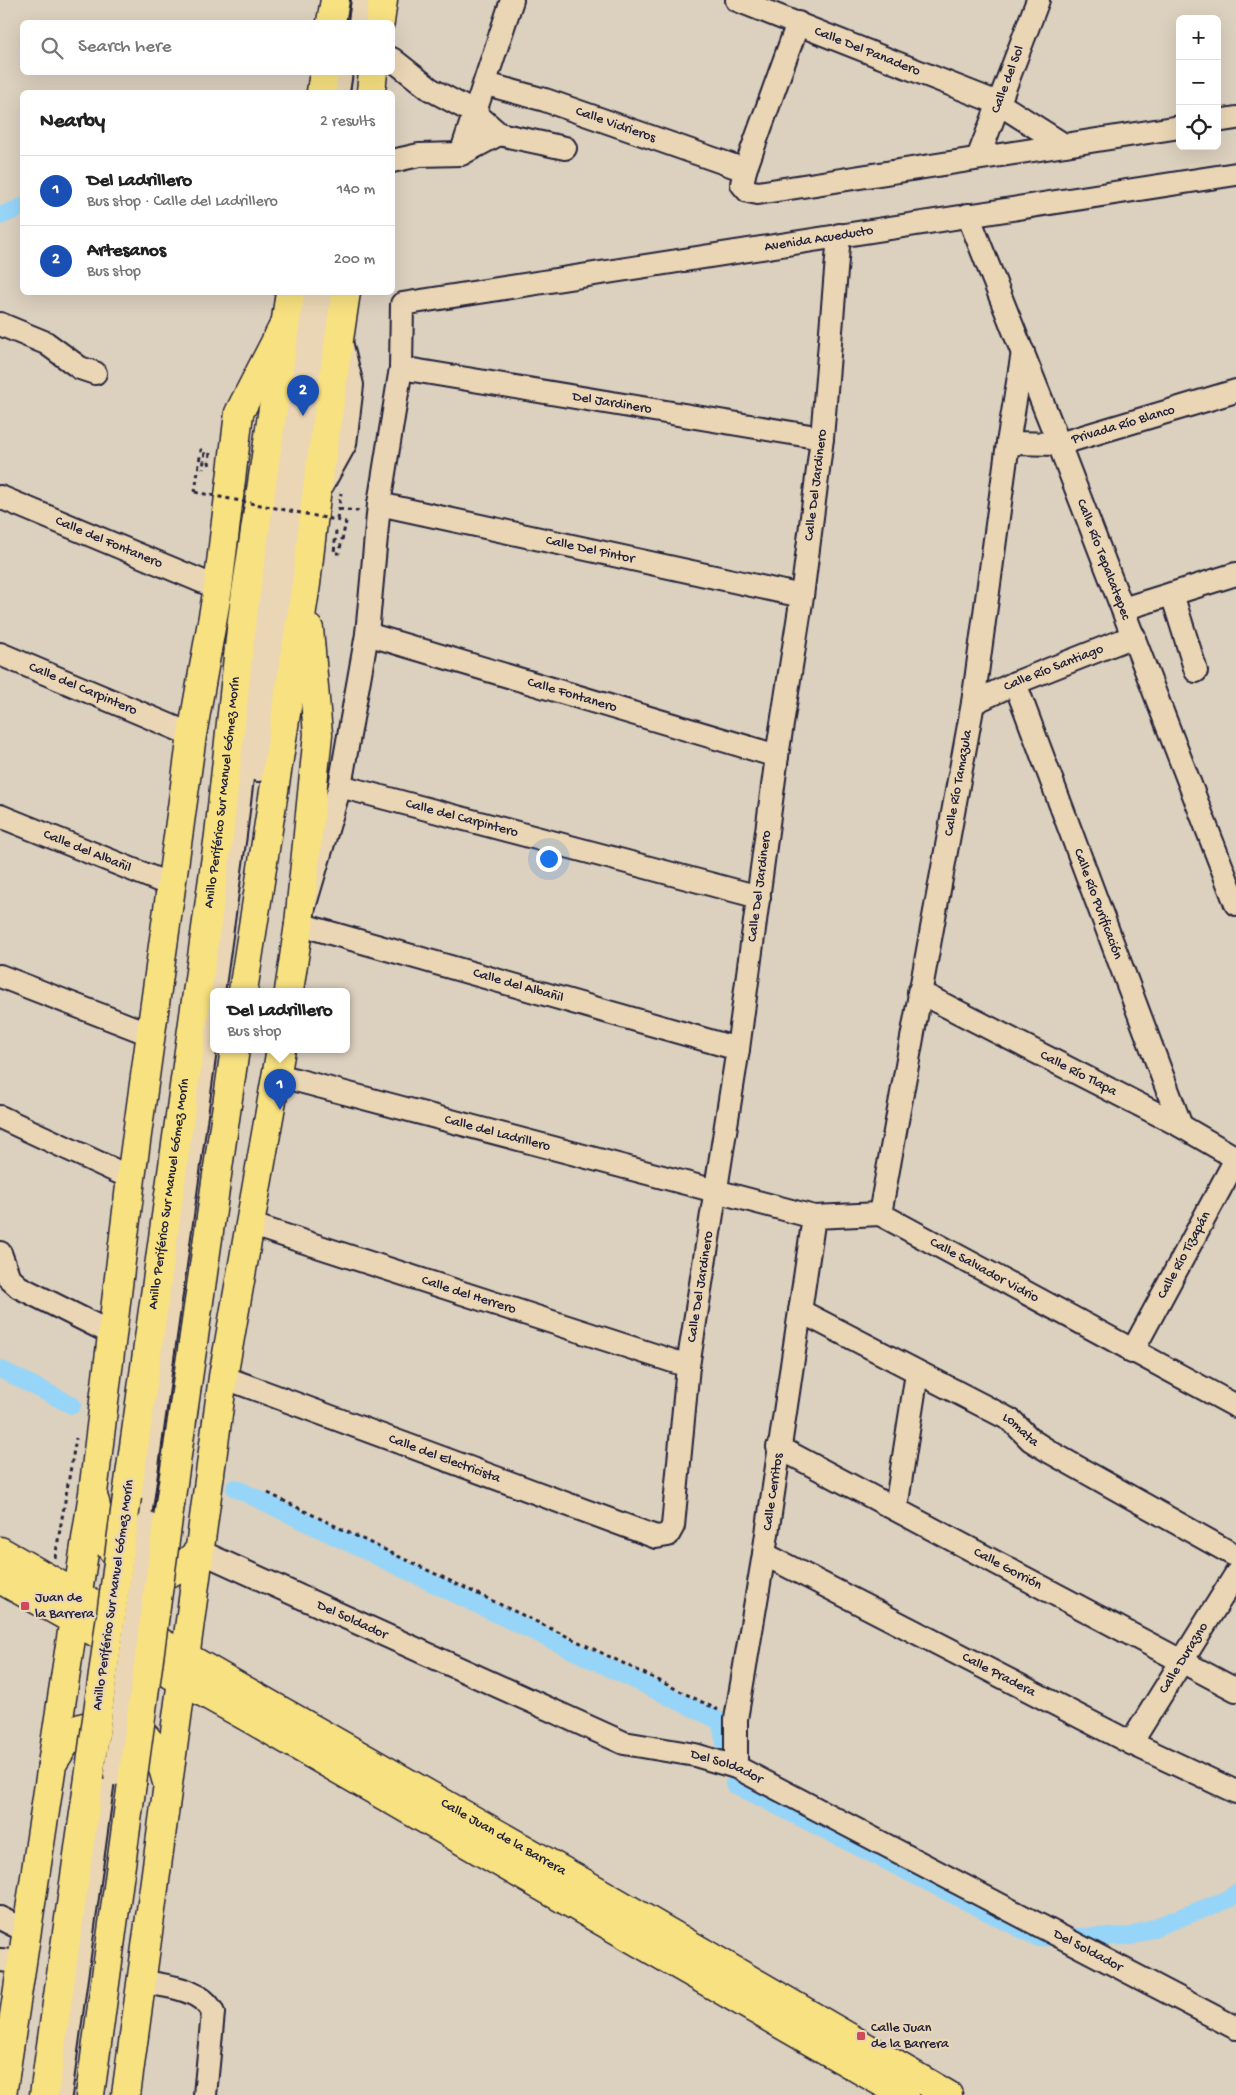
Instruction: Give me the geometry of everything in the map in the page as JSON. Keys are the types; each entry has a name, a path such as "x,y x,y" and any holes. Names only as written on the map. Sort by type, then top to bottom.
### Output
{"main road":[{"path":"332,20 335,0"},
{"path":"380,20 383,0"},
{"path":"321,90 324,75"},
{"path":"371,90 373,75"},
{"name":"Anillo Periférico Sur Manuel Gómez Morín","path":"243,988 264,842 306,584 316,496 319,324 293,295"},
{"name":"Anillo Periférico Sur Manuel Gómez Morín","path":"90,2095 127,1497 218,835 242,620 319,324 343,295"},
{"path":"2,2095 11,1961 26,1931 93,1493 131,1178 173,886 192,735 218,588 239,413 319,324"},
{"path":"289,988 299,924 318,734 306,584"},
{"name":"Anillo Periférico Sur Manuel Gómez Morín","path":"44,2095 110,1777 170,1504 234,1053"},
{"path":"126,2095 223,1377 279,1062"},
{"path":"93,1493 102,1534 111,1549 128,1565 150,1572 170,1573 187,1563 199,1551"},
{"path":"0,1551 74,1608"},
{"path":"0,1579 74,1608"},
{"name":"Calle Juan de la Barrera","path":"74,1608 576,1892 808,2027 948,2095"},
{"path":"51,1766 78,1730 104,1722 126,1723 149,1738 161,1758 167,1783"},
{"name":"Calle Juan de la Barrera","path":"808,2027 904,2095"}],"street":[{"path":"349,20 352,0"},
{"path":"360,20 363,0"},
{"path":"461,154 486,84 512,0"},
{"name":"Calle Del Panadero","path":"738,0 998,103 1064,145"},
{"name":"Calle del Sol","path":"978,158 1038,0"},
{"path":"798,23 746,181 758,193 1176,127"},
{"path":"395,61 430,89 475,113 499,134 565,148"},
{"path":"338,90 341,75"},
{"path":"352,90 354,75"},
{"name":"Calle Vidrieros","path":"486,84 544,100 746,181"},
{"path":"1221,120 1236,118"},
{"path":"395,161 419,156 461,154 499,134"},
{"name":"Avenida Acueducto","path":"401,368 402,304 1236,174"},
{"name":"Calle Río Tepalcatepec","path":"968,215 1134,636 1236,904"},
{"name":"Calle Del Jardinero","path":"668,1535 673,1526 688,1366 738,1049 777,756 802,596 822,438 839,235"},
{"path":"224,988 285,602 319,324 309,295"},
{"path":"216,988 260,630 319,324 327,295"},
{"path":"0,324 46,344 80,368 96,373"},
{"name":"Calle Río Tamazula","path":"880,1214 973,703 1008,443 1023,352"},
{"path":"299,924 340,786 366,634 379,504 401,368"},
{"name":"Del Jardinero","path":"401,368 822,438"},
{"name":"Privada Río Blanco","path":"1008,443 1059,444 1236,391"},
{"name":"Calle del Fontanero","path":"0,497 218,588"},
{"name":"Calle Del Pintor","path":"379,504 802,596"},
{"path":"1123,609 1236,574"},
{"path":"1172,594 1196,671"},
{"name":"Calle Fontanero","path":"366,634 777,756"},
{"name":"Calle Río Santiago","path":"973,703 1015,683 1134,636"},
{"name":"Calle del Carpintero","path":"0,654 192,735"},
{"name":"Calle Río Purificación","path":"1015,683 1180,1126"},
{"name":"Calle del Carpintero","path":"340,786 759,897"},
{"name":"Calle del Albañil","path":"0,816 173,886"},
{"name":"Calle del Albañil","path":"299,924 738,1049"},
{"path":"0,976 152,1035"},
{"name":"Calle Río Tlapa","path":"919,992 1180,1126 1236,1158"},
{"path":"70,2095 110,1777 210,1029"},
{"path":"144,1523 215,1053"},
{"name":"Calle del Ladrillero","path":"279,1062 716,1191"},
{"path":"0,1118 131,1178"},
{"name":"Calle Río Tizapán","path":"1132,1352 1236,1158"},
{"path":"716,1191 814,1217 880,1214"},
{"name":"Calle Salvador Vidrio","path":"880,1214 1132,1352 1236,1406"},
{"name":"Calle Cerritos","path":"736,1768 736,1719 764,1554 778,1447 814,1217"},
{"name":"Calle del Herrero","path":"249,1224 688,1366"},
{"path":"0,1253 8,1278 19,1288 111,1333"},
{"name":"Lomata","path":"800,1311 1012,1421 1031,1440 1050,1452 1236,1556"},
{"path":"896,1508 917,1373"},
{"name":"Calle del Electricista","path":"223,1377 656,1537 668,1535"},
{"name":"Calle Gorrión","path":"778,1447 1236,1690"},
{"name":"Del Soldador","path":"199,1551 624,1743 695,1755 736,1768 1236,2028"},
{"name":"Calle Pradera","path":"764,1554 1132,1743 1236,1792"},
{"name":"Calle Durazno","path":"1132,1743 1236,1574"},
{"path":"60,2095 110,1777"},
{"path":"0,1922 0,1918 26,1931"},
{"path":"142,1982 188,1992 210,2005 213,2013 205,2095"}],"path":[{"path":"209,462 202,469 205,451 201,450 195,492 346,522 339,553 334,553 337,525"},
{"path":"268,1493 357,1538 603,1652 736,1719"}],"waterway":[{"path":"0,216 20,208"},
{"path":"0,1369 72,1405"},
{"path":"235,1488 720,1721 727,1751"},
{"path":"734,1784 1039,1938 1047,1937"},
{"path":"1076,1937 1132,1936 1229,1899 1236,1893"}],"place":[{"name":"Artesanos","path":"303,416"},
{"name":"Del Ladrillero","path":"280,1110"},
{"name":"Juan de la Barrera","path":"25,1606"},
{"name":"Calle Juan de la Barrera","path":"861,2036"}]}
